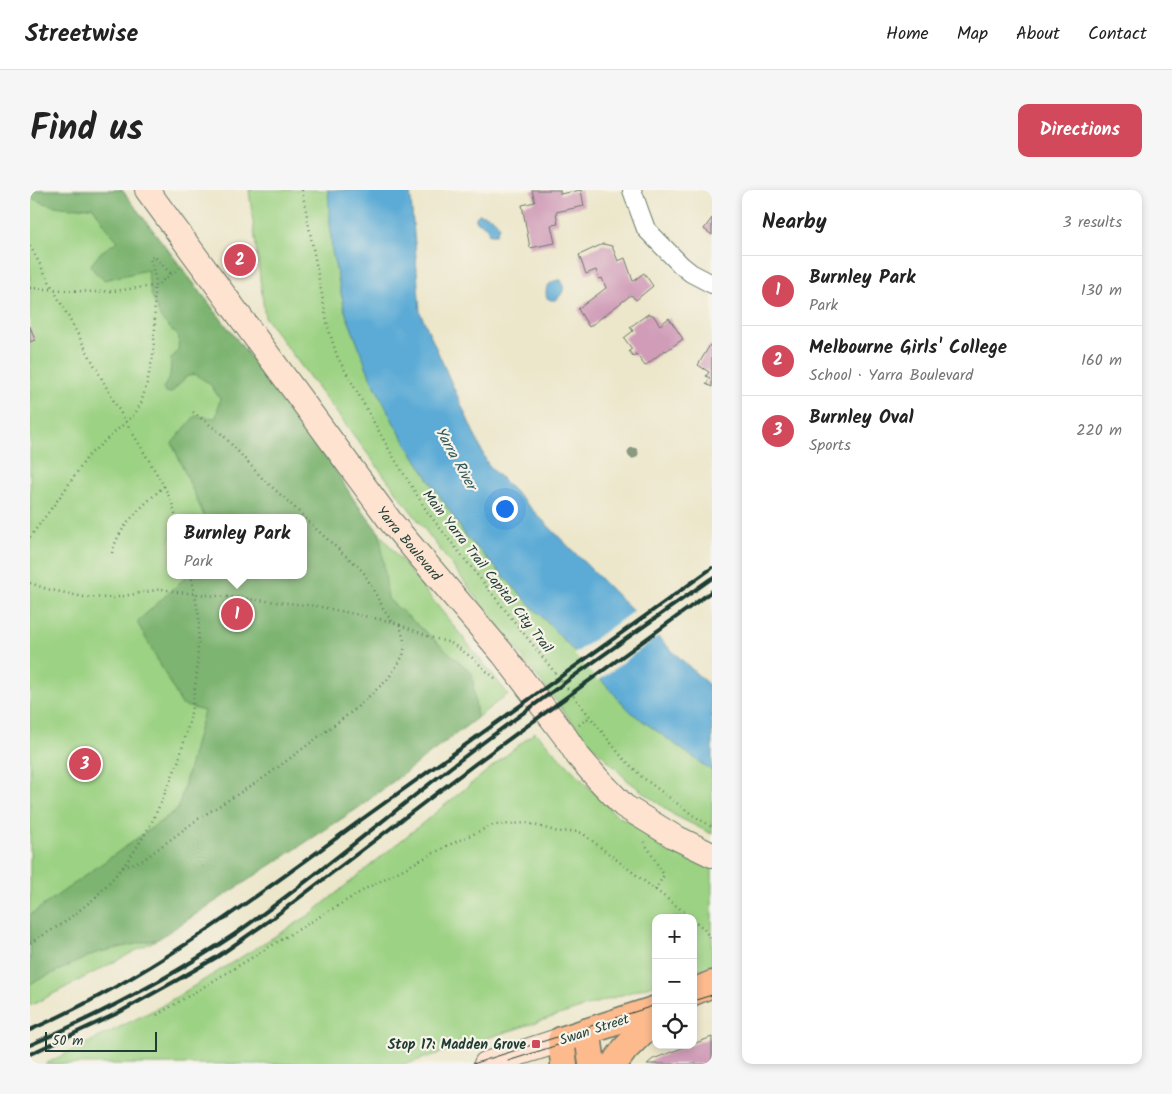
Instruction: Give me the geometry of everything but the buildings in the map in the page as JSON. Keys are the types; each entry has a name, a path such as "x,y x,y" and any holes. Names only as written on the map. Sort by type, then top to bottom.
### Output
{"main road":[{"name":"Yarra Boulevard","path":"147,190 391,522 468,612 565,736 578,756 624,806 673,836 712,855"},
{"path":"697,990 712,984"},
{"path":"697,998 712,994"},
{"name":"Swan Street","path":"486,1064 563,1052 586,1032 652,1012"},
{"path":"614,1064 652,1013"},
{"path":"586,1032 592,1064"}],"street":[{"path":"632,190 646,229 681,265 691,273 712,284"}],"path":[{"name":"Main Yarra Trail Capital City Trail","path":"302,190 328,327 337,356 391,453 428,513 622,757 642,778 712,827"},
{"path":"30,246 164,486 175,514"},
{"path":"30,288 95,292 113,291 155,286 171,274 154,256 150,258 155,286 153,356 141,402 135,414 88,456 30,537"},
{"path":"193,412 223,435 261,477 301,514"},
{"path":"112,553 123,527 164,486"},
{"path":"307,520 364,573 387,615 393,622"},
{"path":"30,943 62,924 95,898 123,867 147,830 166,791 179,760 190,719 197,673 199,616 192,579"},
{"path":"30,583 47,589 84,597 113,598 162,589 316,606 393,622 451,643 474,659 499,681 514,670"},
{"path":"123,867 143,860 198,819 265,777 354,710 388,679 403,656 405,645 400,625"},
{"path":"157,1015 367,888 492,825 528,823 558,832 573,831 582,833 687,914"},
{"path":"644,841 664,875 655,890"},
{"path":"697,922 706,930 712,942"}],"green space":[{"path":"30,190 122,190 327,457 354,500 508,694 358,808 158,939 30,1006"},
{"path":"30,190 122,190 327,457 354,500 380,534 388,599 472,673 477,718 358,808 158,939 96,953 30,984 30,915 178,809 204,711 182,705 137,622 184,579 307,579 307,514 203,514 172,443 195,416 216,418 220,399 210,384 195,374 186,377 171,393 166,392 163,388 170,377 171,359 178,351 179,337 161,319 151,294 147,270 104,280 90,266 101,252 118,241 93,207 68,208 38,201 30,196"},
{"path":"249,190 328,190 332,251 345,311 370,376 396,427 466,536 632,713 712,771 712,834 674,815 627,780 582,735 265,318"},
{"path":"535,732 616,815 712,863 712,965 697,971 697,914 652,914 652,985 406,1064 45,1064 158,1008 308,916"}],"water":[{"name":"Yarra River","path":"328,190 410,190 420,312 488,465 667,646 712,688 712,771 632,713 466,536 396,427 370,376 345,311 332,251"},
{"path":"479,214 488,216 496,221 499,226 496,234 489,234 486,227 476,221 476,217"},
{"path":"561,280 563,283 562,294 555,300 551,300 547,298 547,289 549,284"}],"pier":[{"path":"635,610 660,635 598,681 574,654"}],"tram line":[{"path":"697,1000 712,995"},
{"path":"473,1064 652,1006"},
{"path":"508,1061 561,1044"}],"railway":[{"path":"30,1030 75,1009 119,985 203,933 712,568"},
{"path":"30,1045 83,1021 135,994 186,966 235,934 319,872 487,740 583,669 712,578"},
{"path":"30,1054 118,1013 217,957 270,920 475,764 712,591"}],"place":[{"name":"Melbourne Girls' College","path":"240,260"},
{"name":"Burnley Park","path":"237,614"},
{"name":"Burnley Oval","path":"85,764"},
{"name":"Stop 17: Madden Grove","path":"536,1044"}]}
